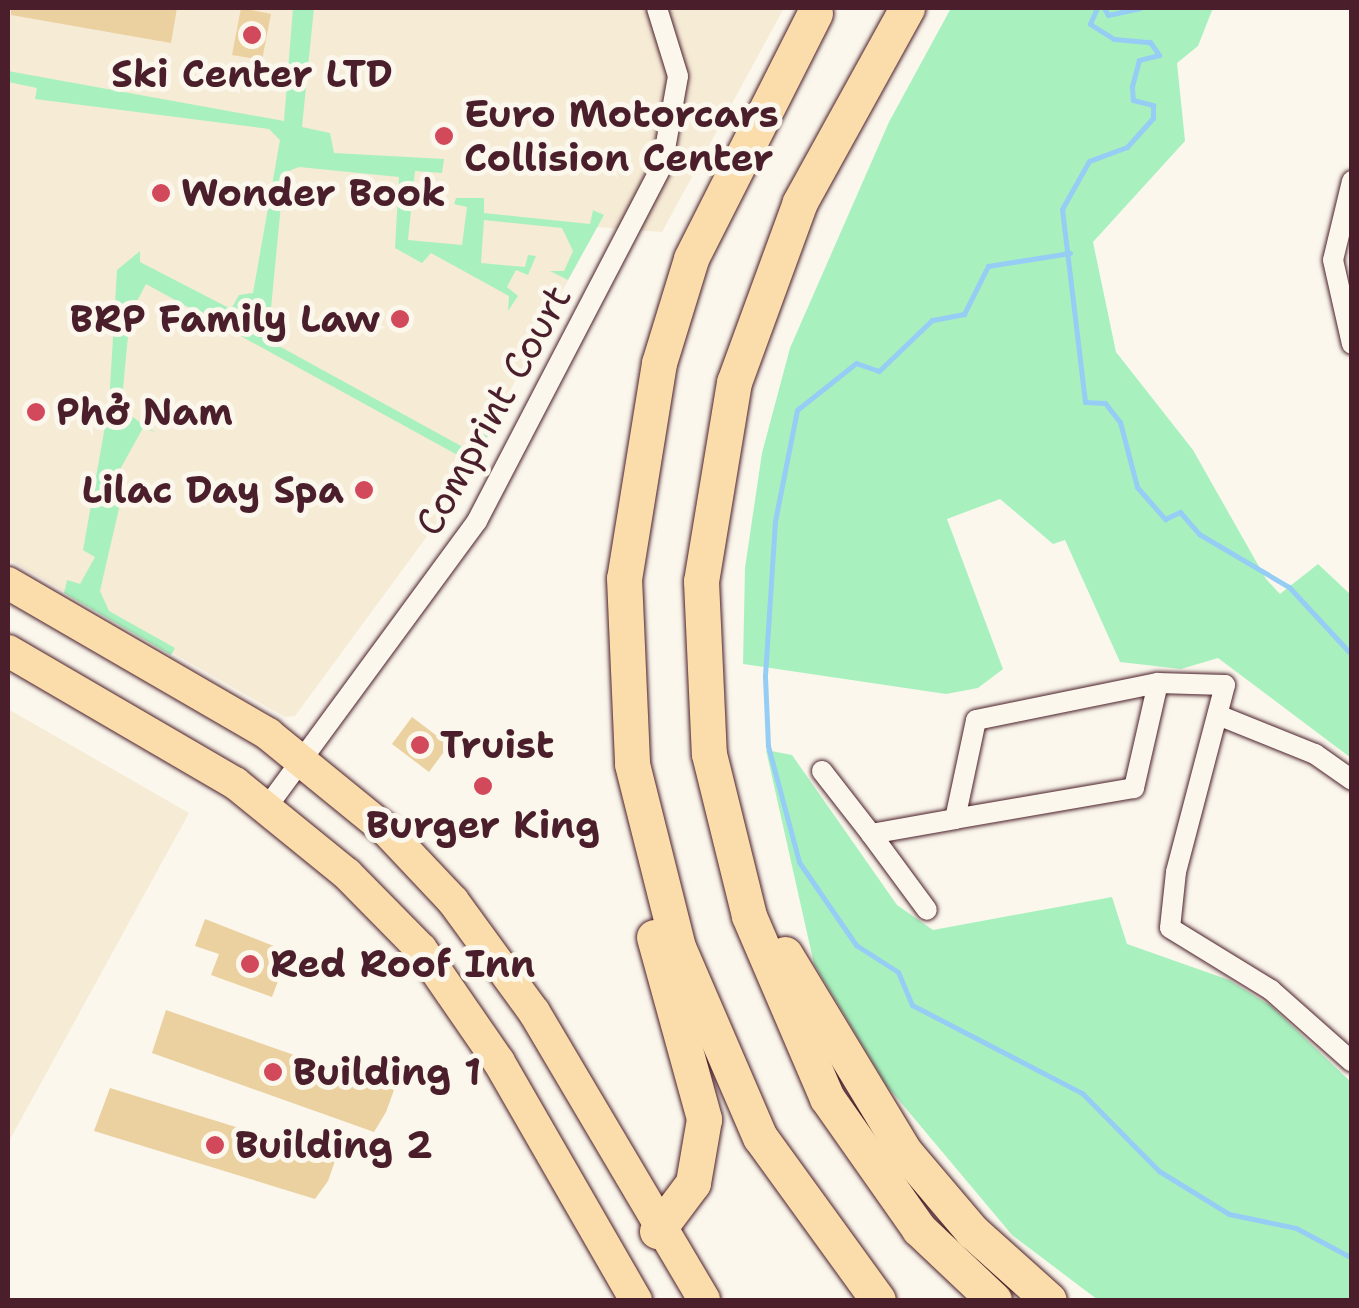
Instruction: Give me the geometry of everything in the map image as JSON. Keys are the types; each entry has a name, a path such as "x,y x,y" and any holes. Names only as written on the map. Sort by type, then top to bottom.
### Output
{"highway":[{"path":"907,8 800,202 734,382 702,581 709,754 730,852 827,1098 919,1229 994,1300"},
{"path":"657,1231 693,1182 704,1119 629,845 614,763 608,516 634,373 664,274 725,149 817,10"},
{"path":"817,10 691,260 659,363 624,578 632,764 678,947 760,1137 878,1300"},
{"path":"730,852 826,1030 904,1152 972,1230 1049,1300"}],"main road":[{"path":"8,583 304,761 387,830 464,914 534,1012 657,1231 704,1300"},
{"path":"8,651 267,807 421,949 499,1062 625,1296"},
{"path":"625,1296 657,1231"}],"street":[{"name":"Comprint Court","path":"267,807 477,521 662,166 678,76 657,8"},
{"path":"1352,181 1333,260 1352,344"},
{"path":"871,834 1134,788 1158,682"},
{"path":"956,819 976,720 1158,682 1225,685 1168,916 1179,938 1271,990 1352,1062"},
{"path":"1218,715 1315,754 1352,780"},
{"path":"822,770 927,910"}],"shaded area":[{"path":"8,8 784,8 662,232 596,227 450,505 295,716 285,717 8,559"},
{"path":"8,709 189,813 8,1143"}],"green space":[{"path":"293,8 314,8 302,127 330,133 334,153 444,159 442,173 415,171 408,240 462,245 467,207 454,204 456,198 484,198 484,213 590,224 593,210 604,215 568,280 550,271 564,271 573,251 562,228 484,220 481,263 525,267 528,255 536,256 528,275 516,270 507,287 518,296 508,311 509,296 431,253 422,263 395,248 399,177 299,167 284,173 268,340 472,452 485,412 503,406 467,478 457,472 463,458 146,284 130,315 122,399 128,414 155,432 143,428 113,482 123,491 100,591 109,611 175,648 171,655 64,593 67,580 80,584 95,557 83,550 109,404 117,270 140,251 140,262 231,309 239,295 253,293 280,140 269,129 35,99 37,88 8,82 8,71 284,121"},
{"path":"951,8 1213,8 1198,46 1177,63 1185,141 1093,242 1116,352 1193,450 1266,579 1280,594 1318,564 1351,595 1351,758 1218,658 1181,669 1120,662 1065,540 1053,544 1000,499 947,519 1003,669 978,688 946,694 743,664 745,568 762,453 790,348 889,122"},
{"path":"766,750 792,755 897,905 933,930 1112,897 1127,944 1229,980 1271,1006 1351,1082 1351,1300 1098,1300 1012,1235 887,1086 814,964"}],"building":[{"path":"11,8 177,8 171,43 11,15"},
{"name":"Ski Center LTD","path":"241,8 271,14 262,60 232,55"},
{"name":"Truist","path":"412,717 449,745 429,772 392,744"},
{"name":"Red Roof Inn","path":"205,919 289,952 272,997 211,975 219,954 195,946"},
{"name":"Building 1","path":"166,1010 394,1090 386,1112 374,1132 152,1053"},
{"name":"Building 2","path":"110,1088 336,1158 328,1181 315,1199 94,1131"}],"waterway":[{"path":"1097,8 1090,24 1114,39 1150,42 1159,55 1139,60 1132,87 1133,100 1153,105 1153,118 1127,147 1089,161 1062,209 1085,402 1105,403 1120,422 1137,487 1165,519 1180,512 1199,534 1289,587 1352,655"},
{"path":"1104,8 1108,15 1140,8"},
{"path":"1070,253 988,266 964,314 932,320 879,371 856,363 797,410 775,521 765,677 768,746 799,862 856,945 898,972 912,1005 1082,1093 1159,1171 1229,1214 1296,1228 1352,1258"}],"place":[{"name":"Ski Center LTD","path":"252,35"},
{"name":"Euro Motorcars Collision Center","path":"444,136"},
{"name":"Wonder Book","path":"161,193"},
{"name":"BRP Family Law","path":"400,319"},
{"name":"Phở Nam","path":"36,412"},
{"name":"Lilac Day Spa","path":"364,490"},
{"name":"Truist","path":"420,745"},
{"name":"Burger King","path":"483,786"},
{"name":"Red Roof Inn","path":"250,964"},
{"name":"Building 1","path":"273,1072"},
{"name":"Building 2","path":"215,1145"}]}
